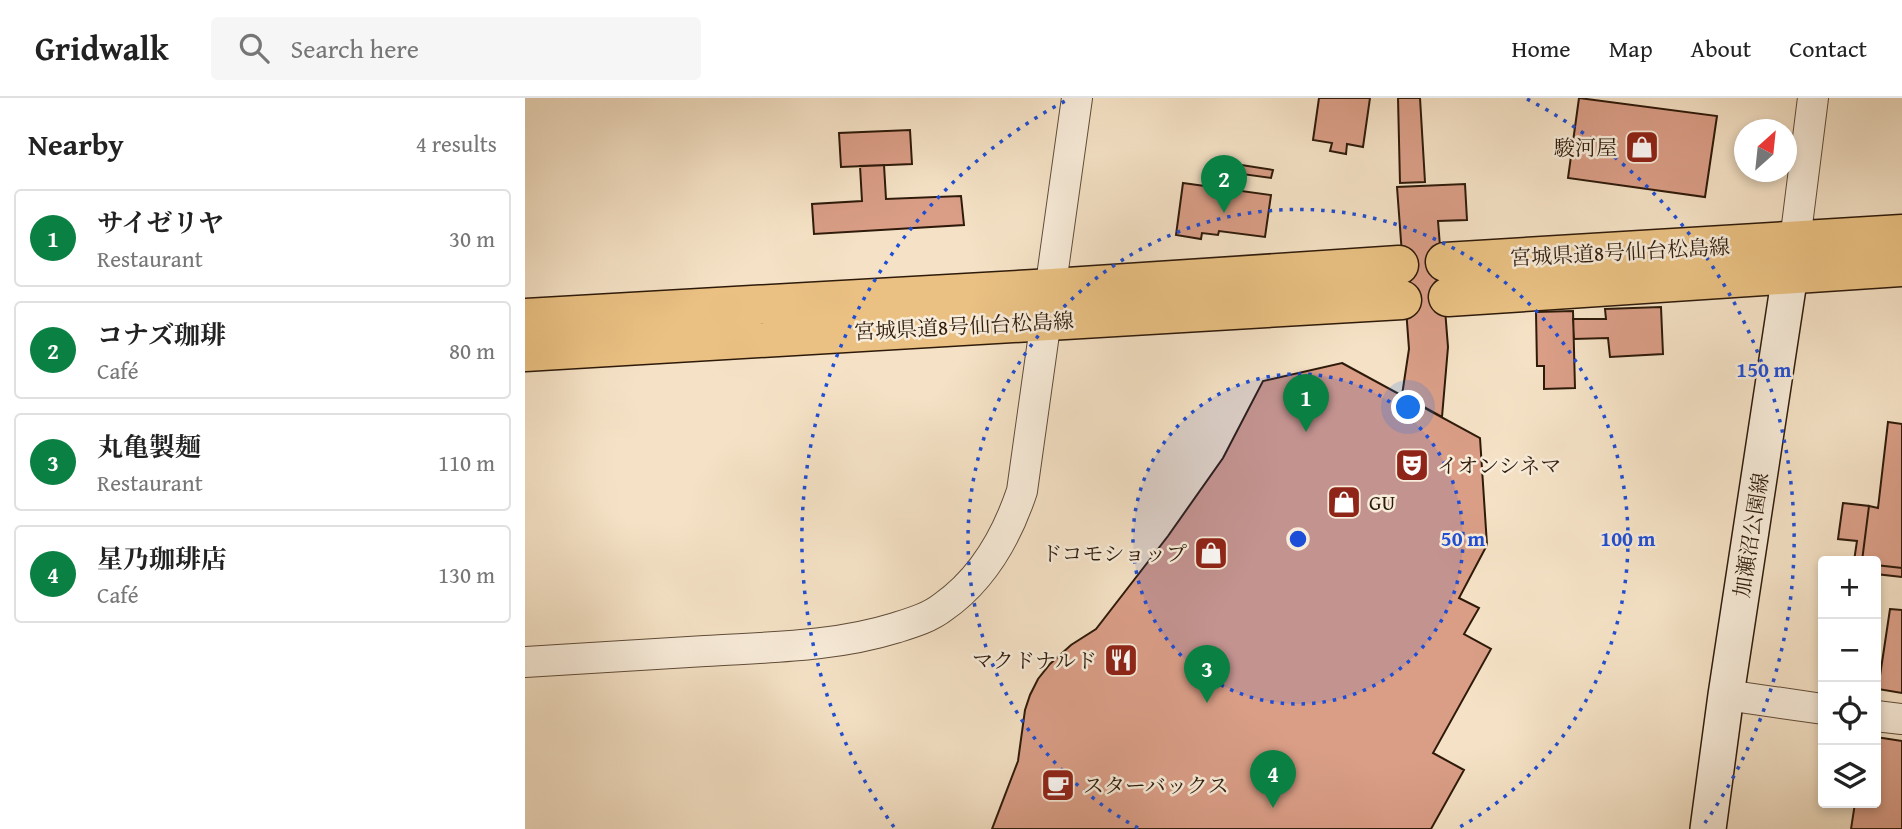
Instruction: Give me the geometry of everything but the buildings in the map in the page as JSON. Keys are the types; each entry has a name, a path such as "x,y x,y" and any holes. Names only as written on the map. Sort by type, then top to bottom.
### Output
{"main road":[{"path":"1793,258 1902,234"},
{"name":"宮城県道8号仙台松島線","path":"1446,280 1793,258"},
{"path":"1793,258 1902,267"},
{"name":"加瀬沼公園線","path":"1708,829 1793,258"},
{"name":"宮城県道8号仙台松島線","path":"525,352 1049,305 1401,282"},
{"name":"宮城県道8号仙台松島線","path":"525,318 1049,305"}],"street":[{"path":"525,662 799,646 867,636 916,622 942,608 962,592 990,561 1013,517 1022,491 1077,98"},
{"path":"1793,258 1814,98"},
{"path":"1726,695 1818,708"},
{"path":"1881,717 1902,719"}],"place":[{"name":"駿河屋","path":"1642,147"},
{"name":"コナズ珈琲","path":"1224,213"},
{"name":"サイゼリヤ","path":"1306,432"},
{"name":"イオンシネマ","path":"1412,465"},
{"name":"GU","path":"1344,502"},
{"name":"ドコモショップ","path":"1211,553"},
{"name":"マクドナルド","path":"1121,660"},
{"name":"丸亀製麺","path":"1207,703"},
{"name":"スターバックス","path":"1058,785"},
{"name":"星乃珈琲店","path":"1273,808"}]}
